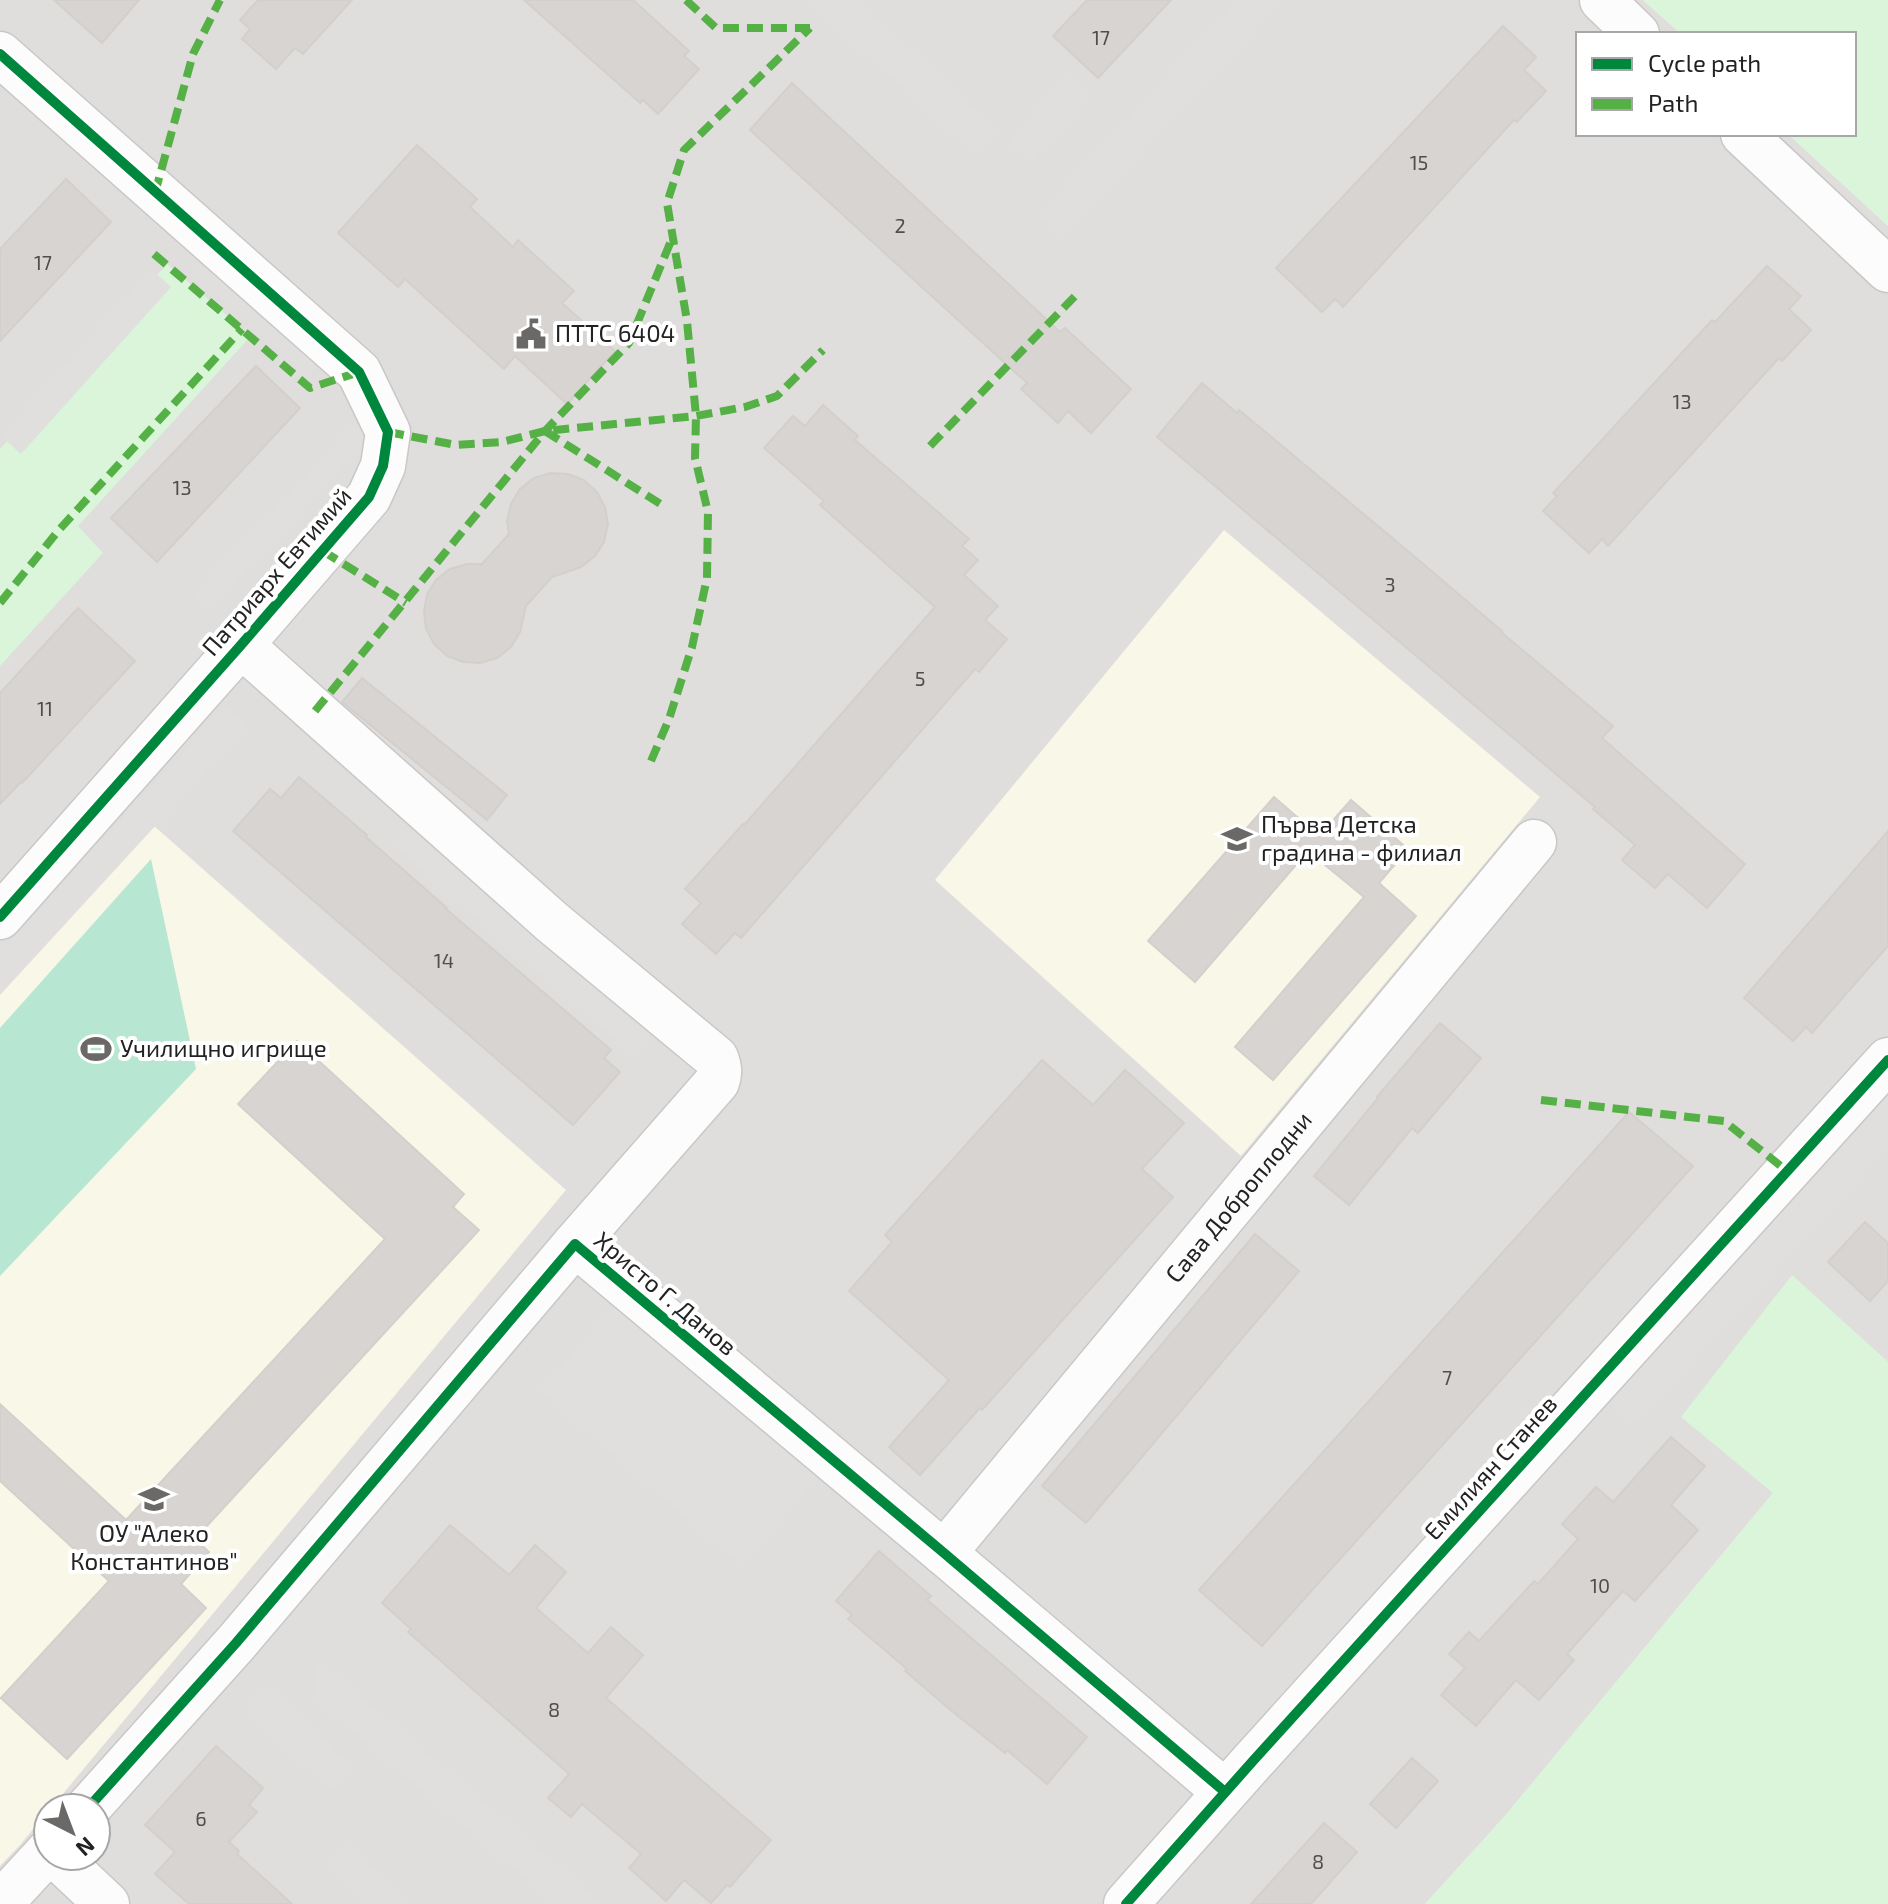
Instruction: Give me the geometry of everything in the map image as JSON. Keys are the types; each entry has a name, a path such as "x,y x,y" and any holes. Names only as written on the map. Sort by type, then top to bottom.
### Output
{"street":[{"path":"1602,0 1635,32"},
{"name":"Патриарх Евтимий","path":"0,54 359,372 388,432 383,466 369,497 0,917"},
{"path":"1745,136 1888,270"},
{"path":"241,645 552,922 716,1058 720,1073 717,1082 575,1244"},
{"name":"Сава Доброплодни","path":"944,1553 1534,842"},
{"name":"Емилиян Станев","path":"1126,1904 1888,1060"},
{"name":"Христо Г. Данов","path":"102,1792 226,1655 575,1244 1225,1792"},
{"path":"0,1904 32,1869"},
{"path":"73,1872 107,1904"}],"shaded area":[{"path":"0,0 1643,0 1679,32 1576,32 1576,136 1790,136 1888,226 1888,1362 1792,1276 1773,1493 1504,1817 1425,1904 0,1904"},
{"path":"818,0 855,0 997,130 975,153 813,6"},
{"path":"1240,0 1281,0 1060,236 1039,216"},
{"path":"1069,76 1090,95 1031,161 1009,142"},
{"path":"207,254 322,359 307,376 192,271"},
{"path":"152,270 171,287 21,454 2,437"},
{"path":"356,424 369,437 209,609 195,595"},
{"name":"Първа Детска градина - филиал","path":"1224,530 1540,797 1241,1156 935,880"},
{"path":"226,705 248,725 0,995 0,950"},
{"name":"ОУ \"Алеко Константинов\"","path":"144,817 566,1190 64,1792 32,1792 32,1830 0,1866 0,980"},
{"path":"420,822 655,1029 633,1054 397,847"},
{"path":"1888,1096 1888,1144 1635,1422 1611,1401"},
{"path":"626,1295 824,1469 740,1564 541,1390"},
{"path":"318,1661 601,1904 556,1904 318,1700"},
{"path":"267,1688 353,1767 332,1789 247,1710"},
{"path":"347,1843 410,1904 366,1904 326,1865"}],"green space":[{"path":"1643,0 1888,0 1888,226 1790,136 1856,136 1856,32 1679,32"},
{"path":"167,264 251,336 78,526 103,553 0,666 0,449"},
{"name":"Училищно игрище","path":"151,859 196,1069 0,1276 0,1028"},
{"path":"1792,1275 1888,1362 1888,1904 1425,1904 1504,1817 1773,1493 1681,1417"}],"building":[{"path":"54,0 139,0 102,43"},
{"path":"258,0 352,0 303,54 295,48 276,69 242,39 250,29 240,20"},
{"path":"524,0 633,0 689,51 684,56 699,69 658,114 643,100 640,103"},
{"path":"1087,0 1171,0 1098,78 1053,36"},
{"path":"1503,26 1536,57 1524,70 1546,91 1517,122 1514,120 1343,307 1335,299 1322,312 1276,268"},
{"path":"792,83 1060,332 1065,328 1131,389 1091,433 1068,411 1058,423 1021,389 1027,383 750,130"},
{"path":"417,145 477,199 470,207 513,247 518,240 574,291 562,303 615,351 567,404 515,356 504,369 405,279 398,287 338,233"},
{"path":"66,179 111,222 0,341 0,249"},
{"path":"1767,266 1801,296 1789,309 1811,330 1782,361 1779,358 1608,546 1602,539 1589,553 1543,511 1557,496 1553,493 1712,320 1715,322"},
{"path":"256,366 300,408 157,562 111,518"},
{"path":"1202,383 1237,413 1239,410 1402,546 1613,726 1602,738 1745,864 1707,908 1668,874 1655,888 1622,860 1635,845 1593,809 1595,807 1157,437"},
{"path":"823,405 858,436 855,440 969,539 962,546 978,560 964,575 998,606 985,620 1007,639 979,672 975,669 741,938 735,933 716,954 682,924 701,903 685,889 935,607 820,505 824,501 764,448 793,416 805,426"},
{"path":"550,473 568,474 584,480 597,492 605,507 608,524 604,542 595,556 581,567 552,577 526,606 520,632 511,647 497,658 480,663 463,662 447,656 434,644 426,629 424,611 427,594 436,580 450,569 482,564 509,534 507,521 511,504 520,489 534,478"},
{"path":"78,608 135,661 0,804 0,693"},
{"path":"362,678 507,795 487,820 342,702"},
{"path":"299,777 446,909 611,1050 604,1058 620,1072 573,1125 233,831 270,789 281,798"},
{"path":"1274,797 1319,836 1351,800 1408,849 1379,883 1416,916 1273,1080 1235,1047 1364,897 1308,851 1195,982 1148,941"},
{"path":"1888,831 1888,946 1812,1033 1806,1027 1793,1041 1744,998"},
{"path":"1440,1023 1481,1058 1418,1133 1412,1128 1349,1205 1314,1176"},
{"path":"297,1041 464,1194 453,1207 479,1230 195,1539 209,1552 181,1584 206,1608 67,1759 1,1698 109,1581 0,1481 0,1404 126,1520 385,1239 238,1104"},
{"path":"1042,1060 1093,1105 1125,1070 1184,1123 1142,1169 1173,1197 920,1475 889,1447 949,1380 849,1291 892,1242 885,1235"},
{"path":"1629,1112 1693,1166 1262,1646 1199,1590"},
{"path":"1865,1222 1888,1243 1888,1281 1870,1301 1828,1262"},
{"path":"1255,1234 1299,1271 1086,1523 1042,1486"},
{"path":"1671,1437 1705,1466 1671,1505 1698,1530 1635,1601 1623,1591 1567,1654 1574,1660 1539,1700 1516,1680 1476,1726 1441,1695 1465,1668 1449,1654 1469,1632 1479,1641 1534,1581 1538,1584 1578,1539 1562,1524 1596,1487 1613,1502"},
{"path":"450,1525 509,1575 535,1545 566,1572 536,1608 588,1653 611,1627 643,1655 606,1698 771,1840 730,1887 727,1885 711,1903 684,1880 666,1901 629,1868 641,1854 582,1804 571,1817 548,1798 569,1774 408,1632 411,1629 382,1603"},
{"path":"879,1551 931,1596 927,1600 1087,1737 1047,1784 1007,1750 1005,1753 953,1712 848,1619 852,1615 836,1601"},
{"path":"216,1746 263,1788 249,1805 257,1812 229,1842 239,1851 237,1854 292,1904 189,1904 155,1874 175,1852 145,1825"},
{"path":"1412,1758 1438,1781 1396,1828 1370,1804"},
{"path":"1324,1823 1357,1852 1311,1904 1251,1904"}],"marked path":[{"path":"155,193 193,54 220,0"},
{"path":"686,0 716,28 810,28"},
{"path":"651,761 669,719 692,647 707,578 708,512 695,458 696,416 687,321 667,203 684,150 810,28"},
{"path":"315,711 545,431 629,343 673,236"},
{"path":"154,254 310,388 359,372"},
{"path":"930,446 1077,294"},
{"path":"0,603 58,531 242,329"},
{"path":"388,432 456,445 502,442 545,431 696,416 745,407 777,396 823,350"},
{"path":"545,431 662,505"},
{"path":"323,551 406,603"},
{"path":"1541,1100 1724,1121 1787,1171"}],"cycle path":[{"path":"0,54 359,372 388,432 383,466 369,497 0,917"},
{"path":"1126,1904 1888,1060"},
{"path":"102,1792 236,1643 575,1244 1225,1792"}],"place":[{"name":"ПТТС 6404","path":"531,334"},
{"name":"Първа Детска градина - филиал","path":"1237,839"},
{"name":"Училищно игрище","path":"96,1049"},
{"name":"ОУ \"Алеко Константинов\"","path":"154,1499"}]}
